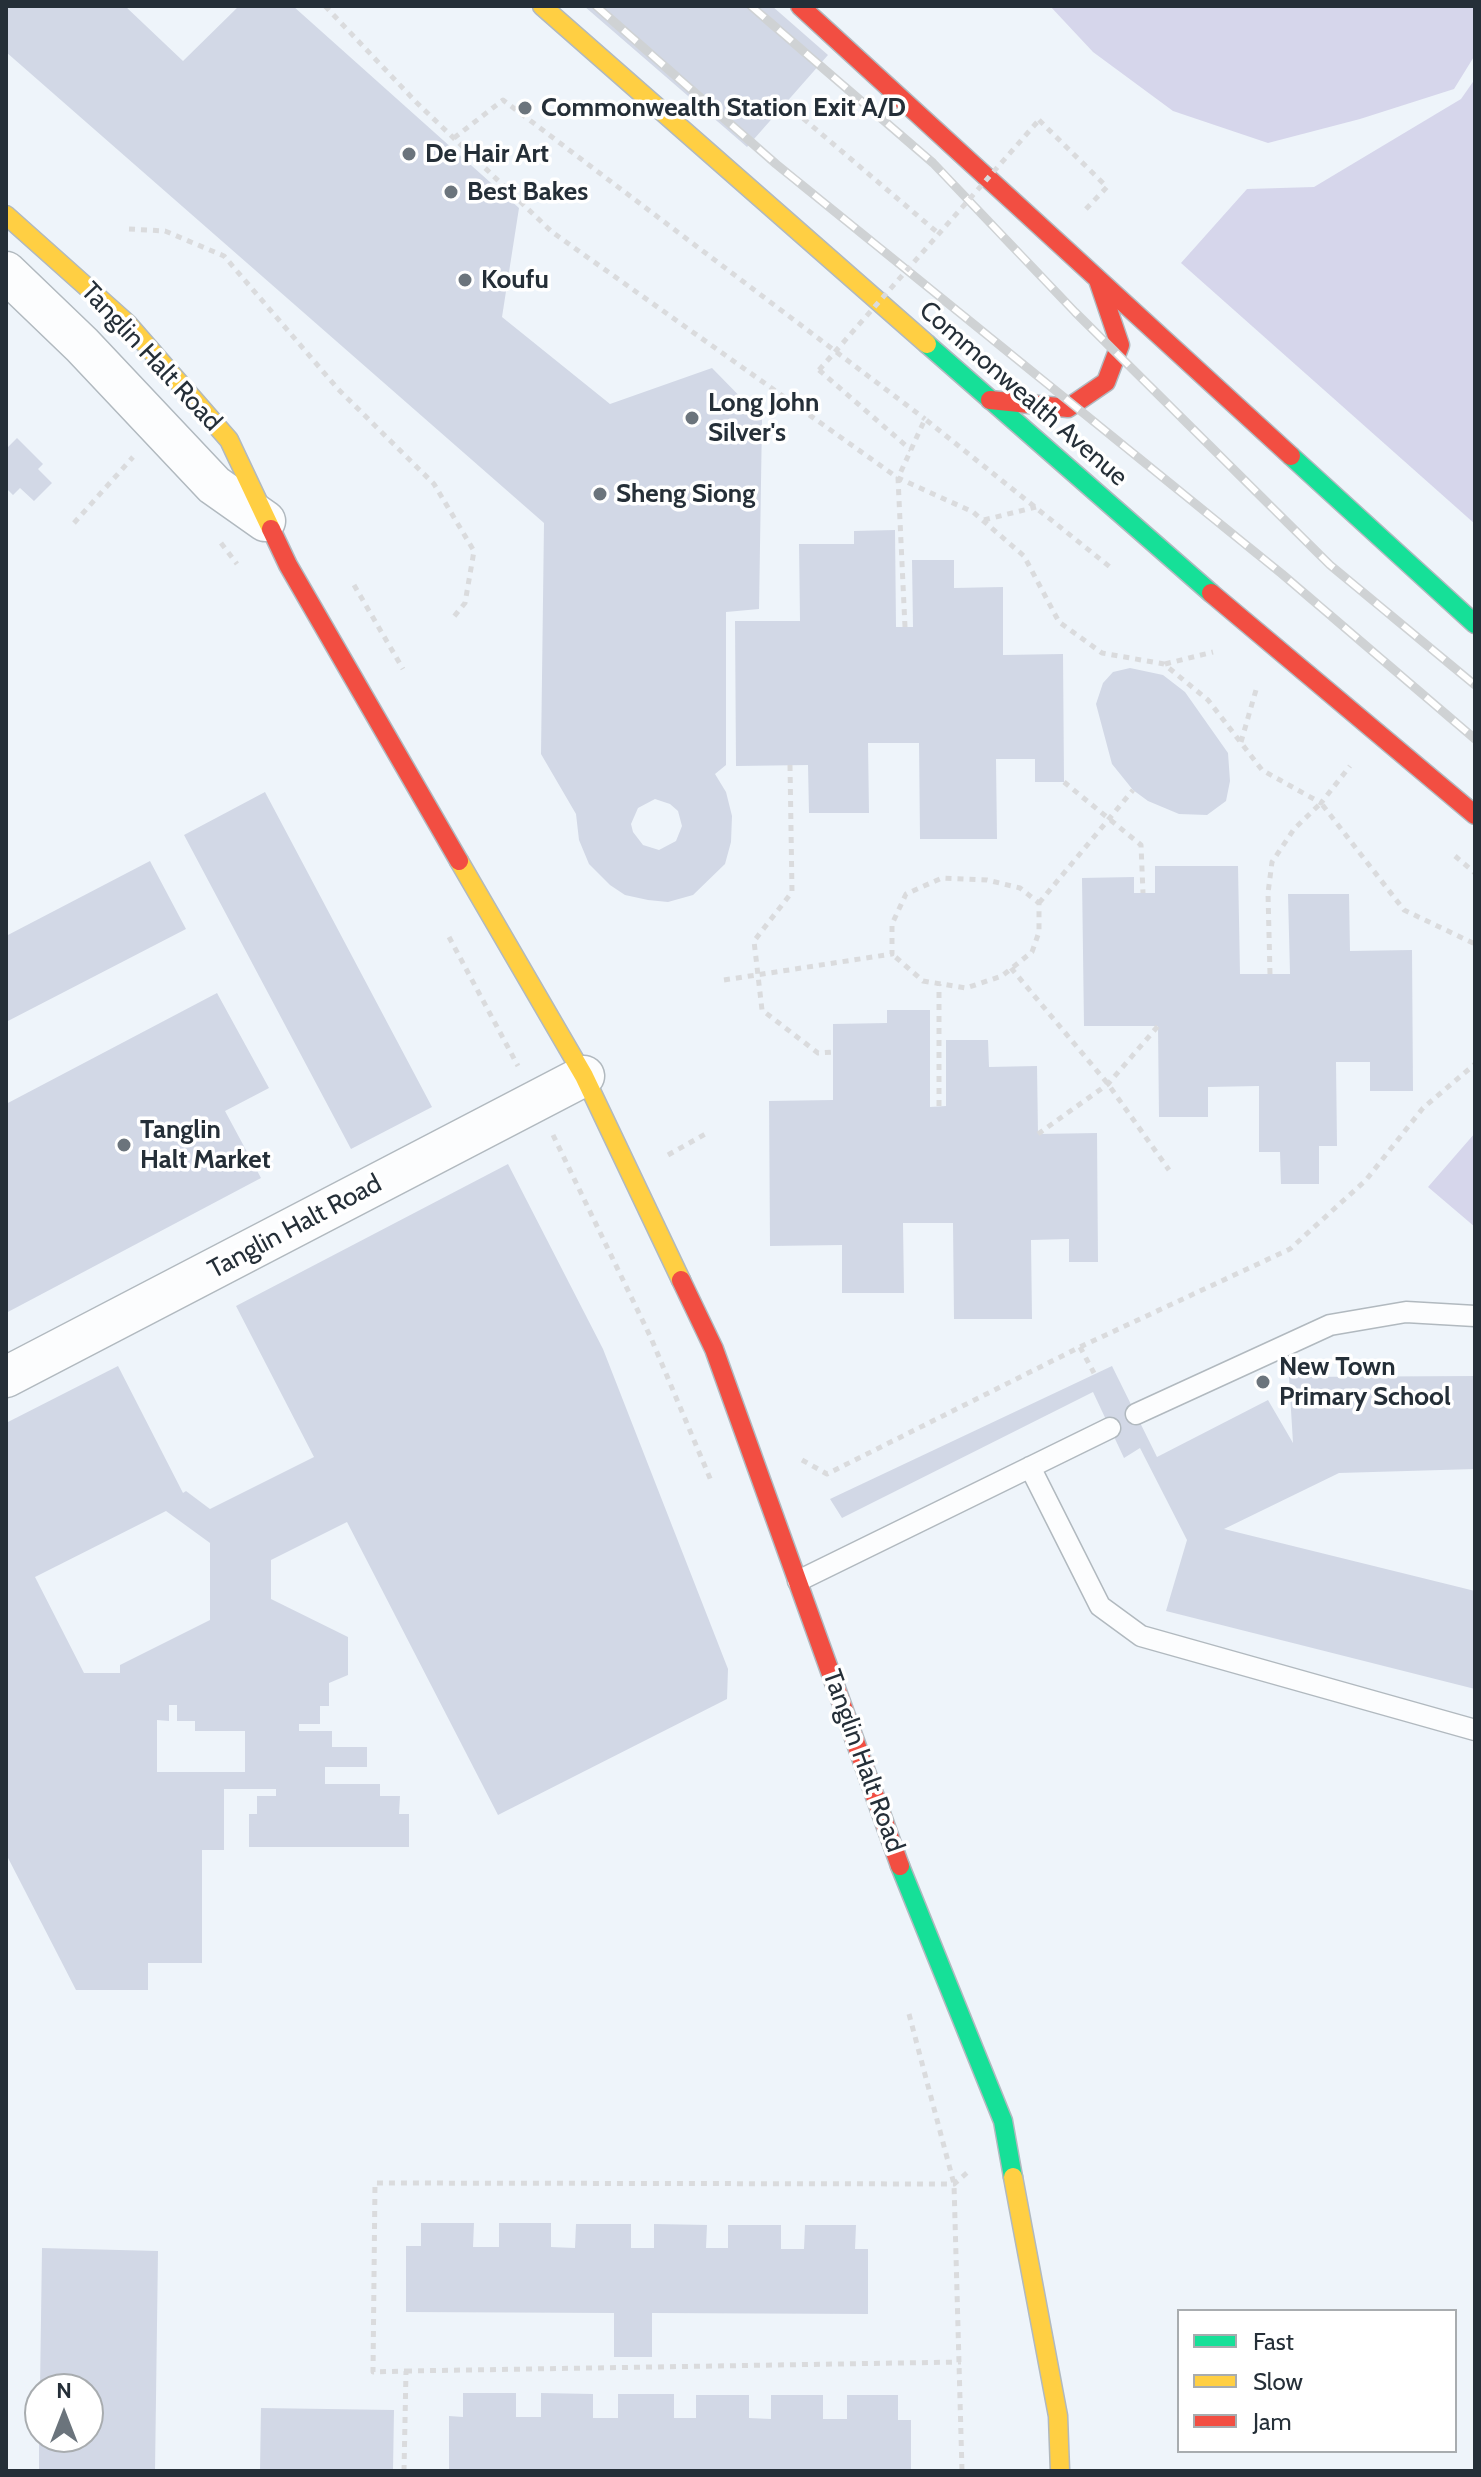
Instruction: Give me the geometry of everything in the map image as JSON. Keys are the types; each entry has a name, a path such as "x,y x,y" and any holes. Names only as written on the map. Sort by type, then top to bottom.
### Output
{"street":[{"name":"Commonwealth Avenue","path":"542,6 1266,641 1475,815"},
{"path":"800,6 1475,624"},
{"name":"Tanglin Halt Road","path":"6,215 127,323 229,440 265,521 584,1076 714,1349 894,1850 1003,2121 1058,2416 1060,2471"},
{"name":"Tanglin Halt Road","path":"6,272 82,345 214,485 265,521"},
{"path":"990,400 1068,408 1106,382 1120,345 1097,278"},
{"name":"Tanglin Halt Road","path":"6,1377 584,1076"}],"lane":[{"path":"1136,1414 1330,1325 1406,1312 1475,1316"},
{"path":"798,1581 1110,1428"},
{"path":"1030,1467 1100,1606 1141,1636 1475,1730"}],"path":[{"path":"325,6 454,138 552,232 898,478 973,512 1024,556 1059,622 1102,653 1164,664 1215,651"},
{"path":"454,138 503,100 925,419 1119,574"},
{"path":"785,103 938,233"},
{"path":"911,450 819,370 1039,120 1107,187 1081,215"},
{"path":"129,229 165,231 224,256 338,389 434,484 474,551 465,603 452,619"},
{"path":"905,627 898,478 925,419"},
{"path":"74,523 136,453 146,463"},
{"path":"983,521 1036,507"},
{"path":"213,533 240,568"},
{"path":"1203,642 1224,658"},
{"path":"1164,664 1208,700 1262,770 1321,803 1404,910 1475,944"},
{"path":"1241,743 1257,685"},
{"path":"790,765 792,892 754,941 762,1010 818,1053 833,1052"},
{"path":"1270,974 1268,893 1272,862 1294,829 1321,803 1351,765"},
{"path":"1064,782 1141,845 1143,893"},
{"path":"1039,903 1020,888 987,880 942,878 906,894 892,924 892,954 923,981 966,988 1002,976 1032,952 1039,932 1039,903 1133,790"},
{"path":"443,926 537,1101 651,1338 714,1488"},
{"path":"724,980 892,954"},
{"path":"1011,968 1108,1084 1169,1170"},
{"path":"939,984 939,1106"},
{"path":"1038,1134 1108,1084 1158,1026"},
{"path":"797,1447 802,1462 827,1474 1080,1347 1290,1249 1366,1180 1423,1108 1475,1064"},
{"path":"1080,1347 1094,1373"},
{"path":"906,2001 954,2184 962,2471"},
{"path":"954,2184 375,2183 373,2372 961,2362"},
{"path":"404,2471 406,2371"}],"shaded area":[{"path":"1050,6 1475,6 1475,55 1454,89 1360,119 1268,143 1173,111 1093,52"},
{"path":"1475,79 1475,524 1181,263 1247,189 1314,187 1461,99"},
{"path":"1475,1133 1475,1227 1428,1187"}],"building":[{"path":"6,6 125,6 183,61 239,6 293,6 519,208 502,317 610,404 712,368 762,419 759,609 726,612 726,765 715,774 726,792 732,816 731,842 725,864 693,895 668,902 648,900 625,895 610,885 589,864 579,840 576,814 541,754 544,523 6,52","holes":["655,799 670,804 678,811 682,826 676,841 659,850 643,845 631,824 638,808"]},
{"path":"584,6 772,6 828,55 747,147"},
{"path":"17,438 43,464 38,469 52,483 34,501 20,488 13,495 6,488 6,444 8,447"},
{"path":"895,530 896,627 913,627 912,560 954,560 954,588 1003,587 1003,655 1063,654 1064,782 1035,782 1035,759 996,759 997,839 920,839 919,743 868,743 869,813 809,813 808,765 736,766 735,621 800,621 799,544 854,544 854,531"},
{"path":"1130,668 1163,675 1185,692 1228,753 1230,781 1226,801 1207,815 1179,814 1148,801 1133,790 1112,764 1096,704 1103,683 1113,672"},
{"path":"265,792 432,1107 351,1149 184,835"},
{"path":"150,861 186,929 6,1022 6,936"},
{"path":"1155,866 1238,866 1240,974 1290,974 1288,894 1349,894 1350,951 1412,950 1413,1091 1370,1091 1370,1062 1336,1062 1337,1146 1319,1146 1319,1184 1281,1184 1280,1152 1259,1152 1259,1086 1208,1087 1208,1117 1159,1117 1158,1026 1084,1026 1082,878 1134,877 1134,893 1155,893"},
{"name":"Tanglin Halt Market","path":"217,993 269,1088 225,1111 261,1178 6,1313 6,1104"},
{"path":"887,1010 930,1010 930,1107 946,1106 946,1040 988,1040 989,1067 1037,1066 1038,1134 1097,1133 1098,1262 1069,1262 1069,1239 1031,1240 1032,1319 954,1319 953,1223 903,1223 904,1293 842,1293 842,1245 770,1246 769,1101 833,1100 833,1024 887,1023"},
{"path":"508,1164 603,1349 728,1669 727,1699 498,1815 347,1522 271,1560 271,1599 348,1637 348,1675 329,1683 329,1706 320,1706 320,1724 299,1724 299,1731 332,1731 332,1747 367,1747 367,1767 325,1767 325,1784 380,1784 380,1796 400,1796 399,1814 409,1814 409,1847 249,1847 249,1814 257,1814 257,1796 276,1796 276,1789 224,1789 224,1850 202,1850 202,1963 148,1963 148,1990 76,1990 6,1854 6,1423 118,1366 183,1493 186,1491 210,1509 314,1457 236,1306","holes":["166,1511 210,1543 210,1620 120,1665 120,1673 84,1673 35,1577","169,1705 177,1705 177,1721 195,1721 195,1731 245,1731 245,1772 157,1772 157,1720 169,1721"]},
{"path":"1112,1366 1157,1457 1268,1400 1293,1443 1289,1377 1475,1376 1475,1469 1339,1473 1224,1529 1475,1591 1475,1689 1166,1611 1187,1540 1140,1448 1124,1458 1093,1392 842,1518 830,1499"},
{"path":"421,2223 474,2223 473,2247 499,2247 499,2223 551,2223 551,2247 575,2248 576,2224 631,2224 631,2248 654,2248 654,2224 707,2225 706,2248 728,2248 728,2225 781,2225 781,2249 804,2249 805,2225 856,2225 855,2249 868,2249 868,2314 652,2313 652,2357 614,2357 614,2313 406,2312 406,2246 421,2246"},
{"path":"42,2248 158,2251 155,2471 39,2471 39,2453 104,2453 104,2373 40,2373"},
{"path":"463,2393 516,2393 516,2417 541,2417 541,2393 593,2394 593,2418 618,2418 618,2394 674,2394 674,2418 696,2418 696,2395 749,2395 749,2418 771,2419 771,2395 823,2395 823,2419 847,2419 847,2395 898,2395 898,2420 911,2420 911,2471 449,2471 449,2416 463,2417"},
{"path":"261,2408 394,2410 393,2471 260,2471"}],"railway":[{"path":"596,6 776,164 1282,574 1475,739"},
{"path":"751,6 933,163 1075,312 1330,565 1475,685"}],"traffic: fast":[{"path":"927,344 1211,593"},
{"path":"1291,456 1475,624"},
{"path":"900,1866 1003,2121 1013,2177"}],"traffic: slow":[{"path":"542,6 927,344"},
{"path":"6,215 127,323 229,440 271,529"},
{"path":"459,861 584,1076 681,1280"},
{"path":"1013,2177 1058,2416 1060,2471"}],"traffic: jam":[{"path":"800,6 1291,456"},
{"path":"990,400 1068,408 1106,382 1120,345 1098,280"},
{"path":"271,529 288,565 459,861"},
{"path":"1211,593 1475,815"},
{"path":"681,1280 714,1349 900,1866"}],"place":[{"name":"Commonwealth Station Exit A/D","path":"525,108"},
{"name":"De Hair Art","path":"409,154"},
{"name":"Best Bakes","path":"451,192"},
{"name":"Koufu","path":"465,280"},
{"name":"Long John Silver's","path":"692,418"},
{"name":"Sheng Siong","path":"600,494"},
{"name":"Tanglin Halt Market","path":"124,1145"},
{"name":"New Town Primary School","path":"1263,1382"}]}
